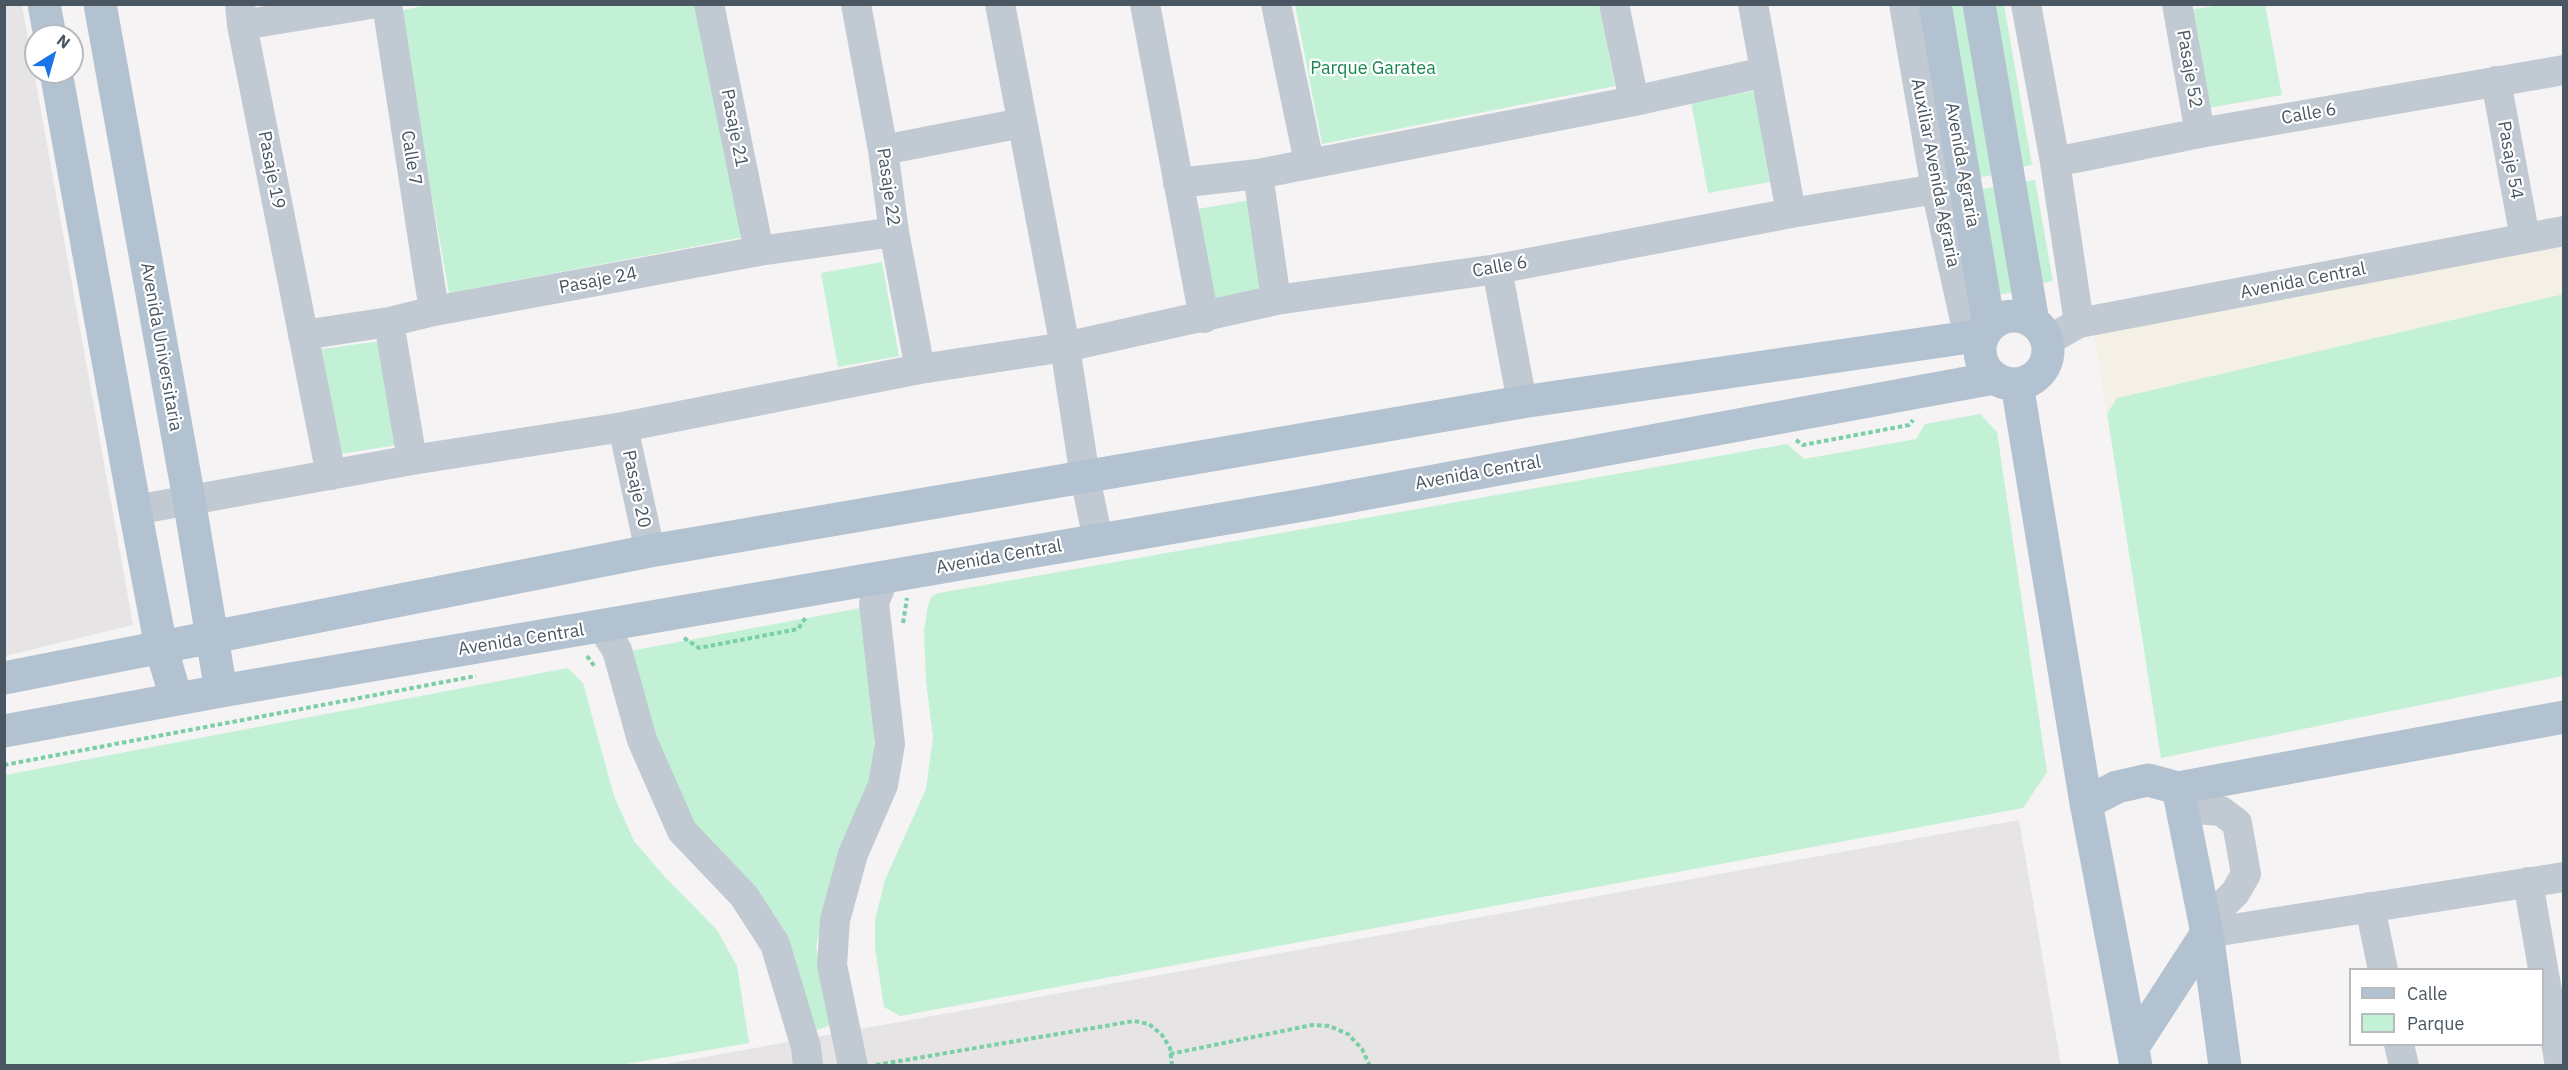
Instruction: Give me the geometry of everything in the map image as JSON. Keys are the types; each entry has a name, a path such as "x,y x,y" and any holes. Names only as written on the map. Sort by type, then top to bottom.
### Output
{"main road":[{"path":"44,4 48,24"},
{"name":"Avenida Universitaria","path":"100,4 189,499 220,690"},
{"name":"Avenida Agraria","path":"1935,4 1986,330"},
{"path":"1979,4 2040,332 2045,365 2038,375 2028,381 2005,381 1985,370 1980,358 1979,347 1986,330 1999,319 2011,316 2023,317 2040,332"},
{"path":"58,84 161,647 176,698"},
{"path":"4,678 650,551 1522,402 1986,330"},
{"path":"2005,381 2134,1056"},
{"name":"Avenida Central","path":"4,731 220,690 602,627 2005,381"},
{"path":"2086,803 2116,787 2148,780 2180,798 2564,717"},
{"path":"2180,798 2206,928 2225,1065"},
{"path":"2134,1056 2206,928"}],"street":[{"path":"241,15 371,4"},
{"name":"Calle 7","path":"387,4 434,311"},
{"name":"Pasaje 21","path":"709,4 759,251"},
{"name":"Pasaje 22","path":"856,4 883,150 894,232 920,369"},
{"path":"1000,4 1065,347 1085,477 1098,540"},
{"path":"1145,4 1204,318"},
{"path":"1276,4 1309,162"},
{"path":"1614,4 1634,101"},
{"path":"1753,4 1791,213"},
{"name":"Auxiliar Avenida Agraria","path":"1904,4 1936,189 1964,316 1986,330"},
{"path":"2026,4 2055,162 2079,323"},
{"name":"Pasaje 52","path":"2177,4 2200,133"},
{"name":"Pasaje 19","path":"241,15 331,475"},
{"name":"Calle 6","path":"2055,162 2200,133 2564,70"},
{"path":"1178,183 1258,174 1309,162 1634,101 1765,72"},
{"name":"Pasaje 54","path":"2496,81 2524,238"},
{"path":"883,150 1022,123"},
{"path":"1258,174 1276,300"},
{"name":"Calle 6","path":"135,510 412,460 623,427 920,369 1065,347 1204,318 1276,300 1497,268 1791,213 1936,189"},
{"name":"Avenida Central","path":"2040,332 2564,231"},
{"name":"Pasaje 24","path":"303,335 389,322 434,311 759,251 894,232"},
{"path":"1497,268 1522,402"},
{"path":"389,322 412,460"},
{"name":"Pasaje 20","path":"623,427 650,551"},
{"path":"853,1065 832,965 835,920 853,854 883,785 890,744 874,603 884,578"},
{"path":"602,627 617,650 642,740 682,831 744,896 775,944 806,1047 808,1065"},
{"path":"2180,798 2221,811 2237,823 2246,874 2235,893 2206,928"},
{"path":"2206,928 2370,907 2564,877"},
{"path":"2528,882 2543,968"},
{"path":"2370,907 2384,968"},
{"path":"2544,974 2560,1065"},
{"path":"2399,1046 2404,1065"}],"path":[{"path":"873,1065 1134,1021 1149,1024 1162,1035 1170,1048 1172,1065"},
{"path":"1170,1054 1312,1025 1329,1026 1348,1034 1362,1049 1370,1065"}],"shaded area":[{"path":"4,5 22,5 25,24 24,84 36,84 133,625 5,656"},
{"path":"2019,820 2061,1065 655,1066"}],"green space":[{"path":"432,4 705,5 755,235 449,293 399,11"},
{"name":"Parque Garatea","path":"1295,5 1599,5 1615,86 1322,144"},
{"path":"1944,5 1976,5 2006,173 1975,178"},
{"path":"1987,5 2004,5 2032,165 2015,168"},
{"path":"2221,5 2265,5 2282,95 2208,108 2189,10"},
{"path":"1759,90 1776,181 1708,193 1691,102"},
{"path":"2035,180 2053,281 2037,284 2017,183"},
{"path":"2007,185 2024,290 1997,295 1977,190"},
{"path":"1250,200 1267,296 1209,306 1192,210"},
{"path":"882,262 899,356 838,367 821,273"},
{"path":"2563,294 2563,676 2161,758 2107,413 2117,398"},
{"path":"387,340 404,444 333,455 316,350"},
{"path":"1980,414 1997,432 2047,772 2023,808 900,1016 884,1007 875,948 875,920 885,880 926,789 933,737 926,681 924,631 928,605 932,596 1787,444 1804,459 1916,439 1925,424"},
{"path":"861,608 875,718 873,770 828,890 816,947 831,1025 811,1032 692,823 655,750 630,651"},
{"path":"568,668 583,683 614,796 634,841 665,877 717,930 737,966 749,1043 615,1066 5,1065 5,775"}],"sand":[{"path":"2563,242 2563,294 2117,398 2107,413 2094,330"}]}
